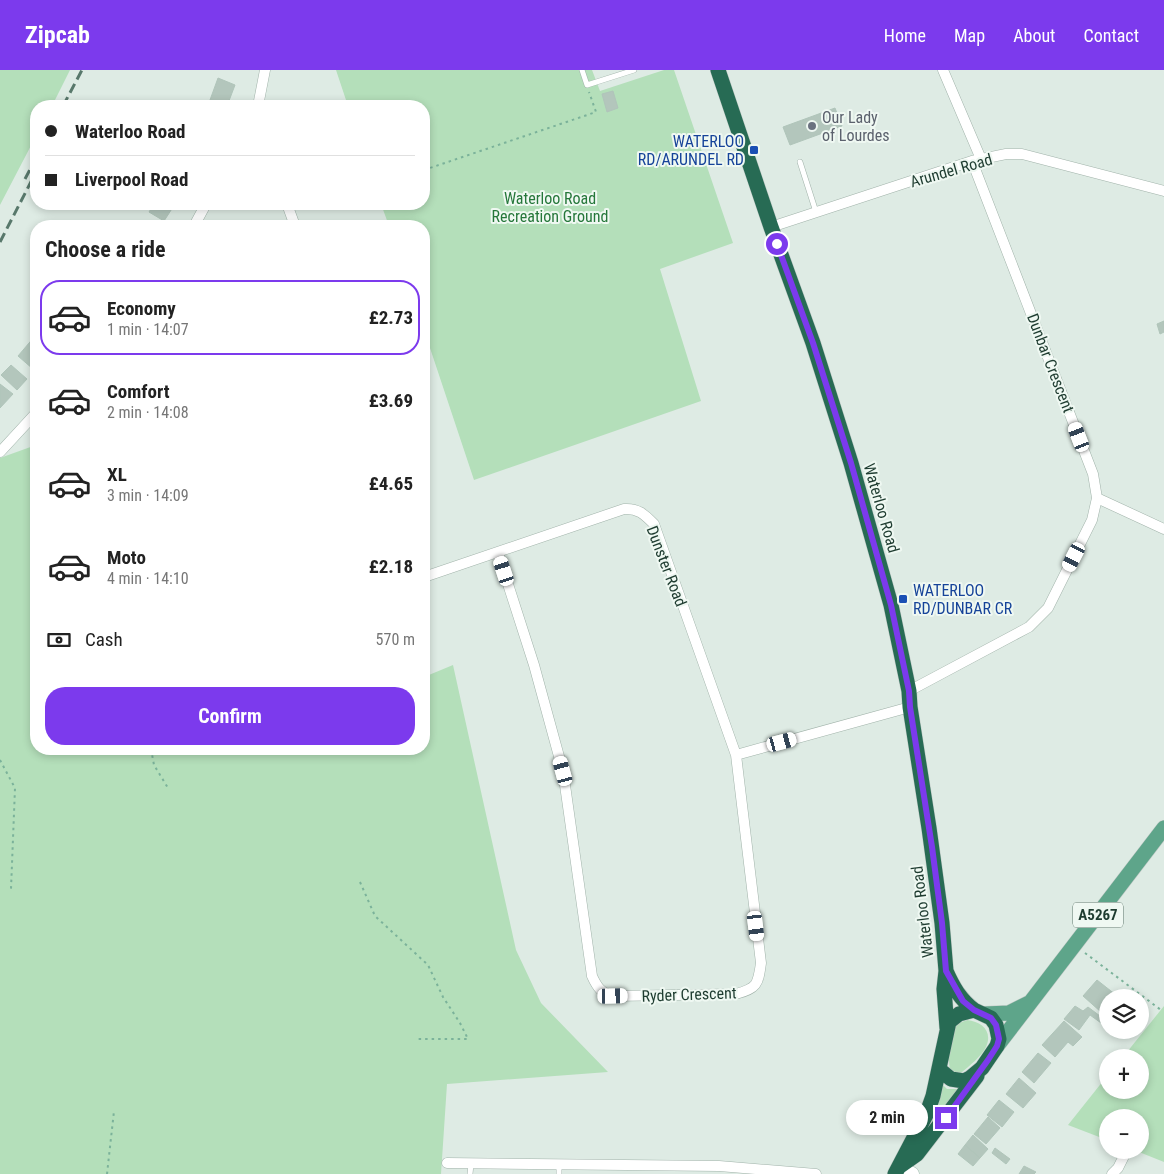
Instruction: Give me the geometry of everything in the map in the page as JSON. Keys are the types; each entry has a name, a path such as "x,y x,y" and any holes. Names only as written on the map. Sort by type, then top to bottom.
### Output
{"highway":[{"name":"Waterloo Road","path":"718,70 771,227 813,343 851,463 891,605 909,691 942,923 946,971 944,989 946,1028"},
{"name":"Waterloo Road","path":"946,971 958,995 979,1012"},
{"path":"979,1012 991,1018 996,1025 999,1039 997,1046 968,1090 901,1171 908,1147 927,1113 940,1070 946,1028 949,1022 959,1014 979,1012"},
{"path":"940,1070 951,1079 964,1081 982,1068"}],"main road":[{"name":"A5267","path":"997,1046 1019,1020 1030,1002 1164,828"},
{"name":"A5267","path":"979,1012 1009,1013 1030,1002"}],"street":[{"path":"259,100 265,70"},
{"name":"Dunbar Crescent","path":"909,691 1029,627 1040,617 1048,608 1078,550 1092,520 1097,498 1093,474 943,70"},
{"name":"Arundel Road","path":"771,227 977,160 1006,154 1022,154 1164,191"},
{"path":"0,452 30,420"},
{"path":"1097,498 1164,528"},
{"name":"Dunster Road","path":"430,575 624,509 634,508 645,514 654,524 736,756"},
{"name":"Ryder Crescent","path":"498,553 534,664 563,771 592,976 596,986 605,994 613,996 736,994 749,990 759,981 761,963 736,756"},
{"path":"736,756 910,707"},
{"path":"1112,1174 1122,1159"},
{"path":"447,1164 470,1169 559,1170 719,1166 816,1174"}],"lane":[{"path":"582,70 587,85 634,70"},
{"path":"800,162 816,213"}],"path":[{"path":"430,168 596,112 587,85"},
{"path":"152,755 154,765 168,788"},
{"path":"0,760 15,788 11,890"},
{"path":"360,882 376,916 428,964 443,997 468,1039 415,1039"},
{"path":"1075,945 1161,1010"},
{"path":"107,1174 114,1111"}],"green space":[{"path":"0,70 70,70 55,100 30,100 30,148 0,205"},
{"name":"Waterloo Road Recreation Ground","path":"336,70 592,70 600,91 664,70 674,70 733,243 660,269 701,401 474,480 430,348 430,220 387,220 383,210 430,210 430,100 346,100"},
{"path":"30,447 30,755 430,755 430,675 453,665 516,950 541,1003 608,1072 447,1084 441,1174 0,1174 0,458"},
{"path":"1164,1006 1164,1162 1149,1156 1149,1109 1099,1109 1099,1137 1068,1125 1099,1086 1099,1099 1149,1099 1149,1049 1129,1049 1137,1039 1149,1039 1149,1025"},
{"path":"967,1020 985,1028 988,1041 984,1051 978,1058 961,1073 953,1073 950,1070 949,1059 951,1034 956,1025"},
{"path":"942,1084 947,1089 962,1089 925,1135"}],"building":[{"path":"218,78 235,85 229,100 210,100"},
{"path":"613,91 618,108 607,112 602,94"},
{"name":"Our Lady of Lourdes","path":"835,108 842,126 790,145 783,127"},
{"path":"150,210 171,210 165,220 149,212"},
{"path":"1164,321 1164,332 1160,334 1157,324"},
{"path":"30,342 30,366 18,356"},
{"path":"11,365 27,379 17,390 1,375"},
{"path":"0,384 13,394 0,408"},
{"path":"1097,980 1108,989 1099,989 1099,1010 1083,996"},
{"path":"1075,1006 1083,1011 1088,1007 1099,1015 1099,1022 1090,1015 1079,1030 1064,1019"},
{"path":"1064,1021 1082,1037 1073,1046 1068,1042 1055,1057 1042,1045"},
{"path":"1038,1053 1051,1063 1034,1083 1022,1072"},
{"path":"1019,1078 1036,1093 1023,1108 1006,1094"},
{"path":"999,1100 1014,1112 1002,1127 987,1115"},
{"path":"988,1117 1000,1128 986,1144 974,1134"},
{"path":"973,1135 988,1149 980,1158 965,1145"},
{"path":"965,1145 980,1158 973,1166 958,1154"},
{"path":"995,1148 1010,1159 1006,1164 992,1153"},
{"path":"1024,1166 1036,1172 1034,1174 1019,1174"}],"railway":[{"path":"66,100 82,70"},
{"path":"25,179 30,169"},
{"path":"0,242 30,184"}],"place":[{"name":"Our Lady of Lourdes","path":"812,126"},
{"name":"WATERLOO RD/ARUNDEL RD","path":"754,150"},
{"name":"WATERLOO RD/DUNBAR CR","path":"903,599"}],"route":[{"path":"777,244 813,343 851,463 891,605 909,691 942,923 946,971 963,1001 974,1010 991,1018 998,1032 997,1046 968,1090 946,1118"}]}
